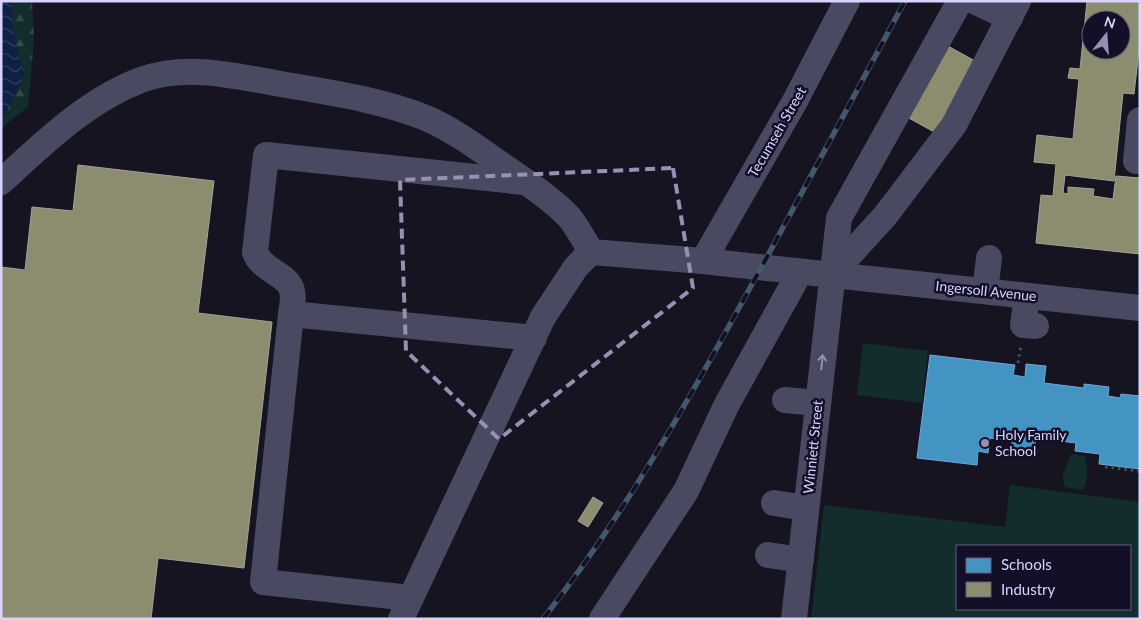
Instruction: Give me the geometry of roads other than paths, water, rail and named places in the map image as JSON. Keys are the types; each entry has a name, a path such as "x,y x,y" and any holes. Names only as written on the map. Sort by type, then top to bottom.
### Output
{"street":[{"name":"Tecumseh Street","path":"703,261 796,101 847,1"},
{"name":"Winniett Street","path":"794,619 839,218 960,1"},
{"path":"832,274 885,216 954,125 1014,9 974,1"},
{"path":"1,182 71,120 111,95 141,80 174,72 202,72 236,76 335,94 396,108 426,118 454,132 527,183 568,217 582,235 591,252 576,266 543,317 406,608 263,582 293,295 289,283 264,265 256,252 266,155 527,183"},
{"path":"1136,161 1140,120"},
{"name":"Ingersoll Avenue","path":"591,252 832,274 1140,308"},
{"path":"985,291 989,258"},
{"path":"602,619 686,491 727,404 800,272"},
{"path":"1027,296 1024,326 1036,326"},
{"path":"291,314 534,338"},
{"path":"785,400 818,403"},
{"path":"774,503 806,508"},
{"path":"768,556 801,560"}],"water":[{"path":"1,1 11,1 12,28 24,75 4,116 1,118"}],"railway":[{"path":"543,619 598,544 672,427 761,268 905,1"}],"place":[{"name":"Holy Family School","path":"985,443"}]}
